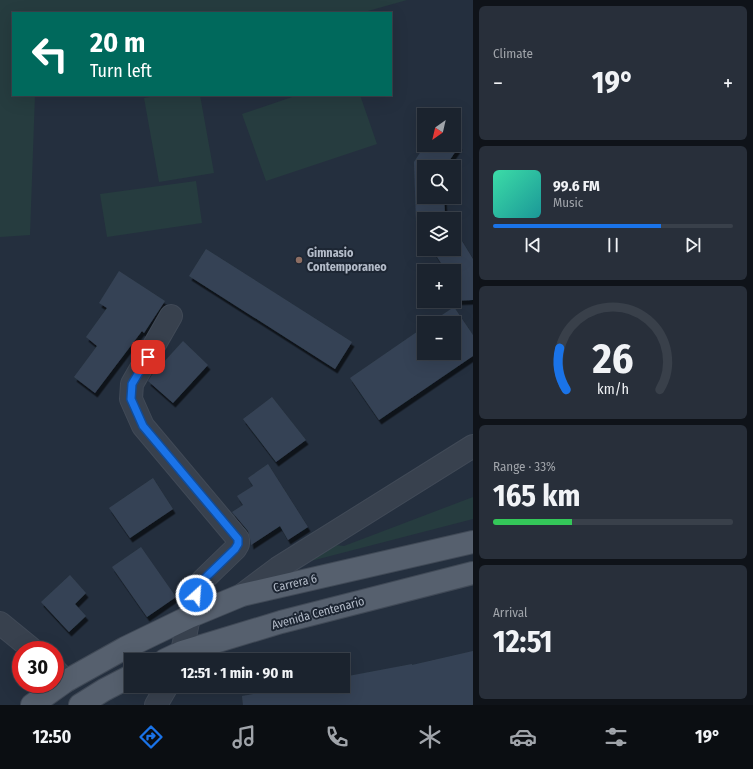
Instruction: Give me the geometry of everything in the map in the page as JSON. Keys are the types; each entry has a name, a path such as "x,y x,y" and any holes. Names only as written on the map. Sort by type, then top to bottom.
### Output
{"main road":[{"name":"Carrera 6","path":"64,673 125,648 189,617 242,595 473,542"},
{"name":"Avenida Centenario","path":"188,653 281,622 473,573"},
{"path":"80,705 124,680"},
{"name":"Carrera 6","path":"32,705 43,693"}],"street":[{"path":"171,316 132,384 131,399 143,426 238,539 238,544 235,549 200,584 177,653"},
{"path":"242,595 278,568 473,446"},
{"path":"0,623 22,641"},
{"path":"156,705 163,693"}],"green space":[{"path":"0,0 407,0 365,12 12,12 12,96 35,96 30,235 0,237"},
{"path":"156,96 200,96 214,173 159,182 144,98"},
{"path":"295,96 360,96 377,144 266,181 242,114"},
{"path":"196,181 202,223 107,237 100,194"},
{"path":"473,497 473,519 307,562 326,544 344,546"}],"building":[{"path":"420,152 455,152 450,160 417,160 417,204 444,204 445,212 417,212 417,224 416,222 414,162"},
{"path":"461,239 473,259 473,300 461,301 461,264 442,264 436,256 461,256"},
{"path":"206,249 352,342 335,369 189,276"},
{"path":"119,271 165,301 144,333 142,331 95,393 74,377 97,346 86,337 107,308 99,303"},
{"path":"455,308 460,316 440,316"},
{"path":"461,317 473,335 473,356 379,420 350,378 417,332 417,360 461,360"},
{"path":"183,341 208,365 173,403 148,381"},
{"path":"272,397 306,440 276,462 243,419"},
{"path":"268,464 308,527 288,540 280,526 251,545 248,531 232,512 243,505 237,496 253,486 248,478"},
{"path":"153,478 173,509 130,538 109,508"},
{"path":"141,547 176,597 147,617 112,567"},
{"path":"70,575 86,593 75,604 86,616 69,632 41,602"},
{"path":"473,651 473,705 243,705 242,696 258,693 350,693 350,676 412,665"}],"place":[{"name":"Gimnasio Contemporaneo","path":"299,260"}],"route":[{"path":"148,357 132,384 131,399 143,426 238,539 238,544 235,549 203,580 196,595"}]}
